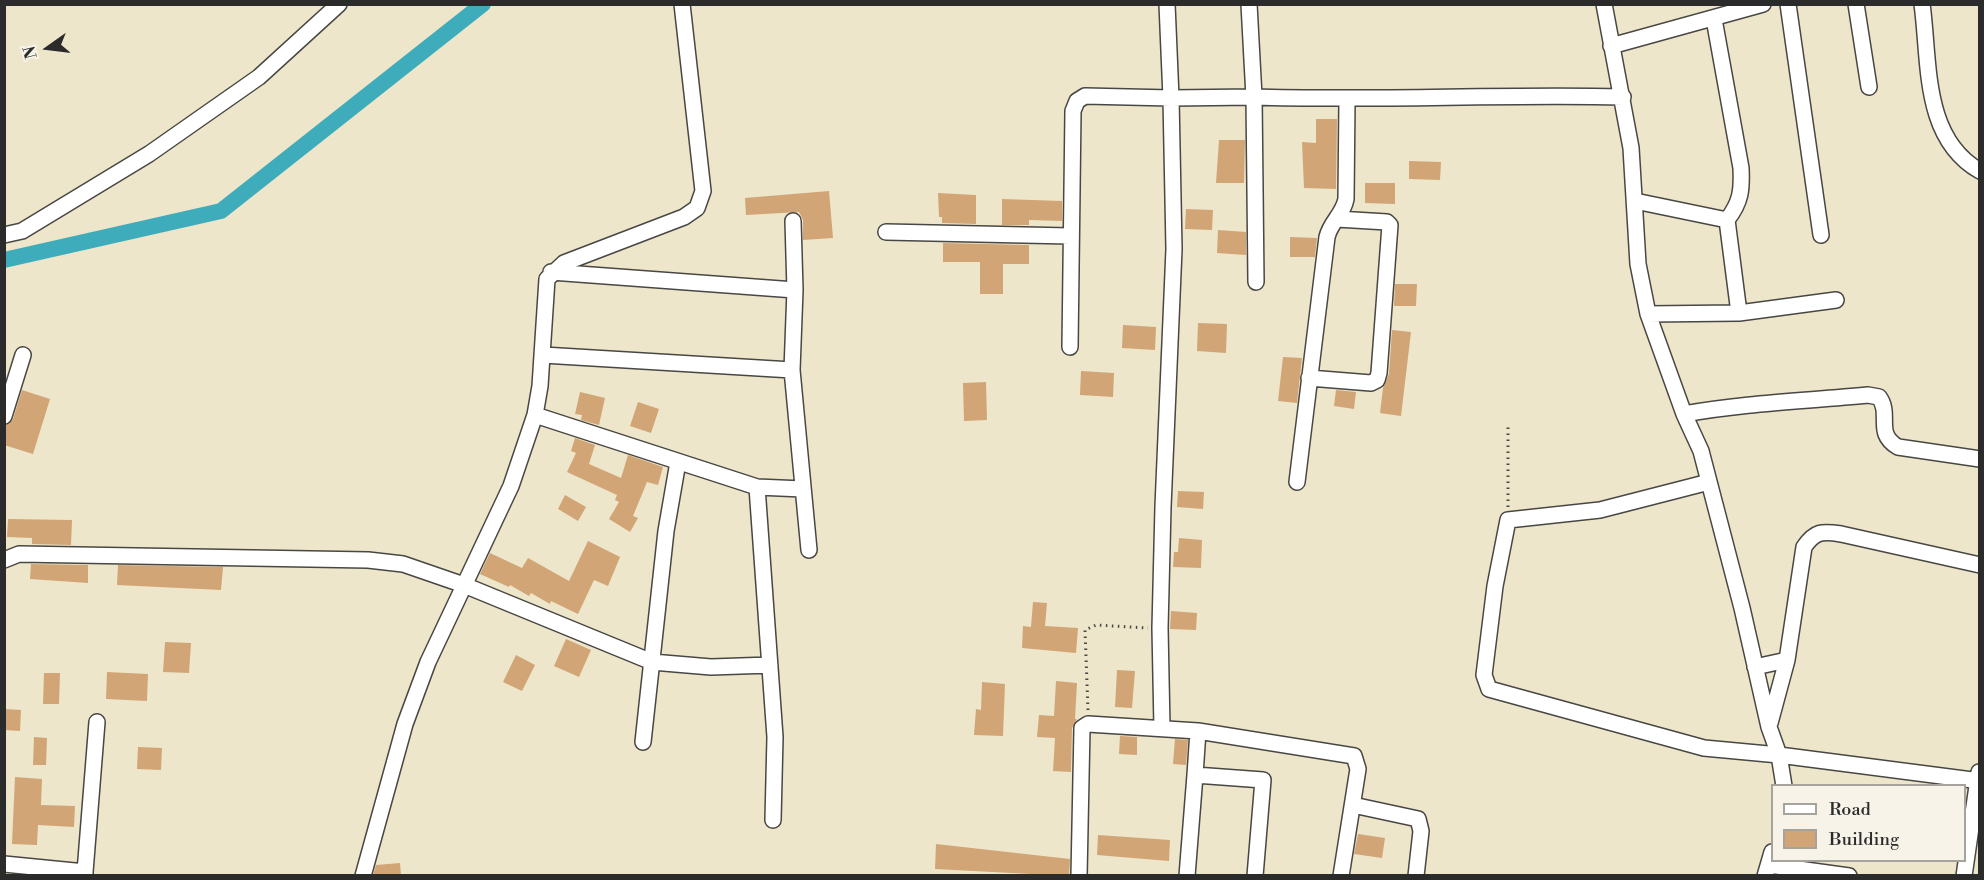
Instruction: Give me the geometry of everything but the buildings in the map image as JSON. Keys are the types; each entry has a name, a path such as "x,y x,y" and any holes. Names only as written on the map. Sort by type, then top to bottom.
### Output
{"street":[{"path":"4,235 22,231 149,154 259,77 339,4"},
{"path":"363,876 405,724 428,662 511,486 535,415 543,355 544,286 551,272 564,263 684,217 697,208 703,191 682,4"},
{"path":"1162,728 1160,628 1174,249 1167,4"},
{"path":"1249,4 1254,97 1256,282"},
{"path":"1604,4 1623,97 1635,201 1638,264 1648,314 1684,414 1701,451 1710,482 1769,727 1779,754 1784,784"},
{"path":"1611,46 1763,4"},
{"path":"1788,4 1821,235"},
{"path":"1856,4 1869,87"},
{"path":"1922,4 1932,94 1941,130 1963,162 1980,171"},
{"path":"1714,19 1741,168 1742,192 1737,206 1727,220 1739,313"},
{"path":"1070,347 1073,111 1077,101 1085,96 1347,100 1481,96 1623,97"},
{"path":"1297,482 1327,237 1330,226 1343,213 1346,199 1347,100"},
{"path":"1635,201 1727,220"},
{"path":"1309,378 1371,383 1377,380 1379,373 1390,225 1387,222 1337,219"},
{"path":"793,221 795,290 792,370 809,550"},
{"path":"886,232 1070,236"},
{"path":"551,272 795,290"},
{"path":"1648,314 1739,313 1836,300"},
{"path":"4,416 23,355"},
{"path":"543,355 792,370"},
{"path":"1684,414 1731,405 1790,403 1868,395 1879,397 1884,404 1885,434 1889,441 1898,447 1980,459"},
{"path":"535,415 757,487 802,489"},
{"path":"644,742 666,531 678,462"},
{"path":"1710,482 1600,510 1508,520 1495,586 1484,675 1489,689 1704,748 1779,754 1979,778 1964,876"},
{"path":"757,487 775,737 773,820"},
{"path":"1769,727 1787,660 1804,547 1813,535 1823,531 1841,534 1980,565"},
{"path":"4,560 19,554 368,560 403,564 464,585 652,662 711,667 770,665"},
{"path":"1755,667 1787,660"},
{"path":"4,864 85,874 97,722"},
{"path":"1079,876 1082,728 1088,724 1198,731 1346,752 1354,756 1358,769 1341,876"},
{"path":"1187,876 1198,731"},
{"path":"1195,775 1263,780 1255,876"},
{"path":"1353,805 1418,819 1421,831 1416,876"},
{"path":"1769,864 1849,876"}],"path":[{"path":"1508,423 1508,520"},
{"path":"1088,724 1085,630 1096,625 1160,628"}],"waterway":[{"path":"4,260 221,211 483,4"}]}
